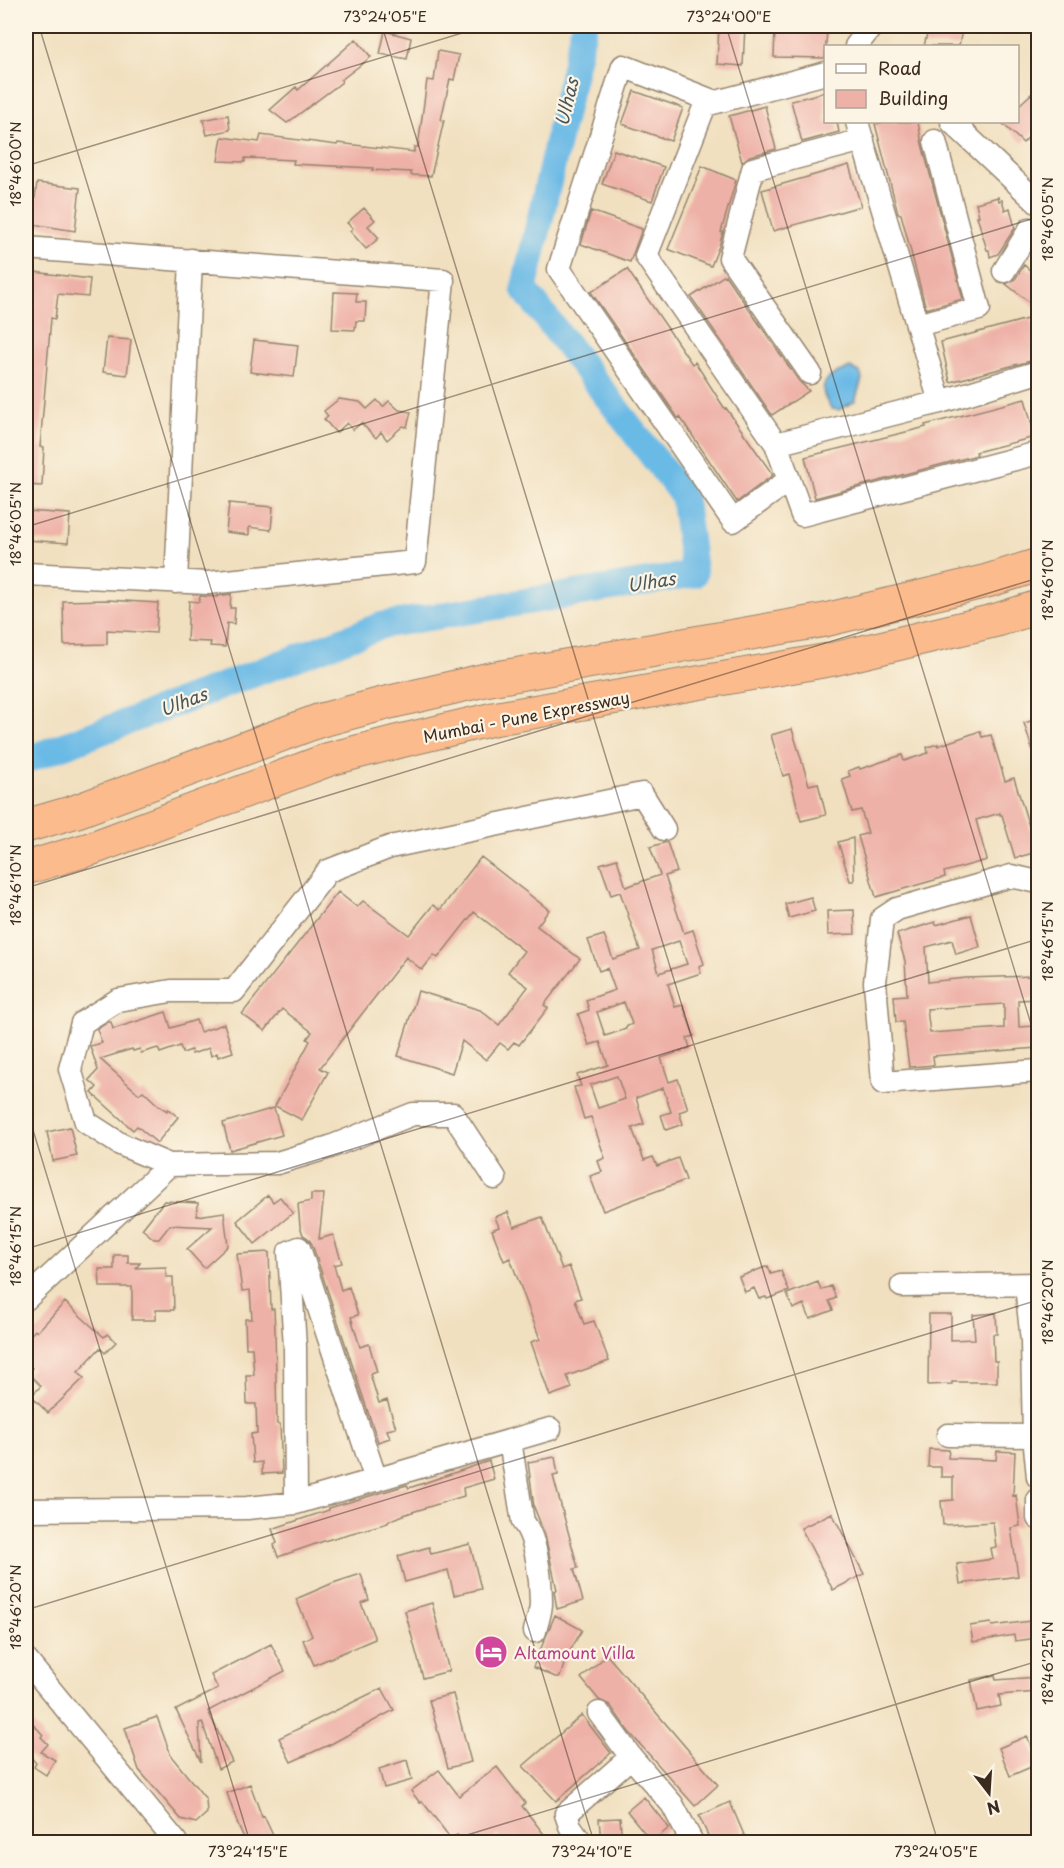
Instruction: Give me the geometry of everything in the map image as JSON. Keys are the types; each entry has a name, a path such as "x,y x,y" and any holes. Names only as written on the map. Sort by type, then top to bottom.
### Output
{"highway":[{"path":"26,826 77,811 318,721 386,703 485,680 825,620 987,581 1038,566"},
{"name":"Mumbai - Pune Expressway","path":"26,868 90,849 330,759 493,720 834,659 997,620 1038,607"}],"street":[{"path":"715,102 623,66 559,269 733,521 789,480"},
{"path":"824,73 705,105 646,256 776,444 802,515 1038,453"},
{"path":"953,123 1038,203"},
{"path":"810,373 730,258 753,169 860,131 940,402"},
{"path":"917,325 979,309 935,141"},
{"path":"1004,271 1030,229 1038,238"},
{"path":"26,248 443,280 415,562 208,583 26,574"},
{"path":"176,582 191,260"},
{"path":"776,444 940,402 1038,372"},
{"path":"495,1178 453,1114 413,1114 330,1147 277,1163 169,1165 120,1144 86,1122 70,1069 82,1023 118,999 171,991 234,991 328,871 390,847 642,794 664,829"},
{"path":"1038,882 1011,876 897,909 882,919 875,982 883,1083 1038,1071"},
{"path":"26,1299 169,1165"},
{"path":"296,1503 295,1347 289,1252 299,1248 376,1480"},
{"path":"902,1286 1032,1285 1034,1436 1038,1477"},
{"path":"26,1510 247,1508 296,1503 550,1429"},
{"path":"948,1436 1034,1436"},
{"path":"510,1441 523,1522 530,1529 539,1573 541,1605 535,1631"},
{"path":"1038,1500 1038,1518"},
{"path":"26,1660 176,1842"},
{"path":"599,1713 631,1757 672,1804 692,1842"},
{"path":"581,1842 570,1826 566,1814 631,1757"}],"water":[{"path":"850,368 860,372 862,379 855,401 839,410 832,409 824,394 825,382 835,374"}],"building":[{"path":"719,26 745,26 743,66 717,64"},
{"path":"929,26 962,30 959,45 924,45"},
{"path":"787,27 827,30 824,58 774,57 775,29 787,30"},
{"path":"385,31 411,38 407,59 380,54"},
{"path":"356,39 371,57 341,80 342,82 287,123 270,110 296,87 298,90"},
{"path":"438,51 459,55 454,80 450,79 441,120 444,120 431,176 411,175 411,172 372,170 373,168 293,164 294,160 245,158 245,162 218,161 222,137 259,142 261,135 414,152 414,147 418,147 427,80 434,81"},
{"path":"634,91 683,108 671,141 622,124"},
{"path":"824,92 824,123 837,123 839,132 802,142 791,101"},
{"path":"1031,94 1038,101 1038,127 1023,143 1002,123 1019,123 1019,105"},
{"path":"765,106 776,149 750,156 742,162 729,116"},
{"path":"228,115 230,130 207,135 203,120"},
{"path":"918,123 963,299 926,309 875,124"},
{"path":"614,150 664,167 652,201 602,184"},
{"path":"849,165 861,206 773,231 762,190"},
{"path":"702,166 736,180 719,246 711,266 668,249"},
{"path":"37,183 80,188 75,231 32,224 33,211 27,211 29,197 35,198"},
{"path":"998,197 999,201 1002,200 1005,210 1010,208 1015,228 998,254 990,257 977,216 979,216 976,203"},
{"path":"364,208 375,220 368,226 379,238 366,249 350,231 353,228 347,223"},
{"path":"591,211 642,229 630,262 581,244"},
{"path":"1038,261 1038,309 1006,284 1015,279 1024,265 1031,271"},
{"path":"627,269 692,364 695,362 725,409 773,475 737,502 591,292"},
{"path":"26,271 90,279 88,297 58,294 55,319 51,318 40,447 44,447 42,486 26,485"},
{"path":"725,275 799,381 809,391 772,415 691,297"},
{"path":"334,292 357,293 356,302 366,302 365,321 356,321 355,330 332,329"},
{"path":"1031,318 1038,359 950,382 941,342"},
{"path":"107,338 131,340 127,375 103,372"},
{"path":"254,340 298,345 294,377 250,372"},
{"path":"339,399 360,402 367,409 377,400 383,407 389,401 399,410 411,412 407,427 403,426 387,440 381,432 376,438 361,423 353,430 347,423 336,433 324,419 328,416 324,411"},
{"path":"1025,399 1035,437 976,452 977,455 815,498 805,457 926,427 925,425"},
{"path":"229,503 273,507 271,530 249,527 249,535 226,532"},
{"path":"26,511 70,514 68,543 26,540"},
{"path":"231,594 230,608 235,608 234,624 227,623 225,647 210,646 211,642 187,641 189,601 199,602 200,596 218,597"},
{"path":"108,600 158,603 156,633 107,630 107,644 64,645 63,601"},
{"path":"1038,719 1038,761 1036,761 1024,723"},
{"path":"792,729 809,785 818,783 826,815 801,821 789,774 783,776 771,735"},
{"path":"980,731 982,737 991,735 1005,781 1014,778 1037,852 1015,858 1000,813 976,820 987,860 944,872 945,877 876,897 858,836 868,833 861,810 852,812 842,779 850,776 848,771 859,767 860,769 902,755 904,761 928,753 927,747 938,744 938,746"},
{"path":"853,838 854,881 850,881 838,842"},
{"path":"667,842 677,872 665,876 684,933 693,930 704,964 699,966 701,973 668,984 675,1007 683,1005 694,1036 687,1038 690,1048 661,1058 669,1082 678,1079 688,1109 679,1112 683,1124 666,1130 661,1115 671,1112 663,1088 636,1098 644,1124 632,1128 644,1160 653,1157 657,1166 678,1158 686,1180 603,1211 590,1176 602,1172 598,1161 605,1158 591,1117 584,1119 574,1087 581,1086 577,1075 608,1065 600,1042 589,1045 578,1014 589,1010 586,1000 615,990 607,968 599,971 588,940 604,935 613,959 640,950 620,892 611,895 600,864 617,859 626,887 660,875 650,847","holes":["679,941 687,964 659,973 652,950","624,1002 632,1024 626,1029 605,1036 597,1012","617,1076 625,1099 598,1108 590,1085"]},
{"path":"481,857 549,910 537,926 580,959 544,1005 548,1008 519,1045 514,1042 508,1049 500,1043 486,1060 462,1041 452,1073 398,1056 418,991 480,1010 499,1025 528,987 508,972 524,951 474,912 438,958 434,955 422,970 406,957 320,1068 328,1072 302,1120 275,1106 310,1041 307,1039 312,1032 282,1009 265,1031 242,1014 338,892 357,907 363,901 409,935 433,905 440,910"},
{"path":"811,897 815,911 789,918 785,904"},
{"path":"854,910 855,934 828,935 827,911"},
{"path":"971,915 980,947 956,954 952,940 926,947 928,982 966,978 1038,976 1038,999 1018,1000 1019,1027 1036,1026 1037,1048 933,1056 934,1065 909,1067 903,1022 896,1022 894,996 907,995 905,961 897,934 935,922 936,925","holes":["1004,1004 1004,1028 930,1033 927,1009"]},
{"path":"166,1012 171,1028 196,1020 200,1032 224,1024 233,1052 218,1057 217,1053 211,1056 209,1048 192,1054 191,1050 183,1053 180,1046 160,1053 158,1048 141,1053 140,1049 133,1051 132,1049 100,1059 139,1094 143,1091 159,1106 167,1111 168,1109 178,1117 157,1143 137,1126 133,1130 92,1093 97,1087 89,1080 98,1070 90,1046 102,1043 97,1029 108,1022 111,1022 113,1029"},
{"path":"274,1108 282,1135 230,1150 223,1123"},
{"path":"70,1127 77,1156 53,1161 47,1132"},
{"path":"311,1194 324,1194 319,1239 333,1235 342,1263 334,1265 341,1290 349,1287 358,1315 351,1317 360,1347 369,1344 377,1372 370,1374 379,1403 387,1400 396,1428 387,1430 390,1438 378,1442 312,1244 303,1235 300,1226 298,1204 311,1201"},
{"path":"268,1195 273,1202 280,1197 293,1213 255,1244 237,1221"},
{"path":"164,1201 198,1203 197,1216 224,1212 228,1246 204,1268 187,1249 212,1227 170,1225 159,1239 154,1239 142,1229"},
{"path":"508,1212 514,1227 542,1217 562,1269 569,1266 581,1298 575,1300 584,1324 594,1321 609,1361 567,1376 572,1388 550,1396 531,1342 540,1339 510,1258 504,1261 492,1230 499,1227 495,1217"},
{"path":"269,1252 271,1309 274,1309 277,1424 280,1424 282,1473 262,1474 262,1462 253,1463 251,1434 257,1433 256,1404 247,1404 246,1375 254,1375 252,1348 246,1348 245,1319 252,1319 250,1290 242,1291 237,1254"},
{"path":"114,1255 128,1255 128,1263 140,1263 136,1268 166,1267 166,1277 173,1277 174,1310 156,1310 156,1320 132,1320 132,1287 100,1287 99,1269 114,1269"},
{"path":"768,1266 771,1274 781,1271 789,1291 767,1299 766,1297 759,1299 754,1288 745,1292 739,1277"},
{"path":"818,1282 821,1290 831,1286 836,1298 829,1301 833,1310 810,1319 804,1304 793,1309 787,1294"},
{"path":"65,1302 104,1337 107,1334 116,1342 105,1353 100,1348 78,1372 84,1378 48,1413 31,1396 41,1386 28,1373 32,1368 26,1362 26,1340 35,1330 37,1332"},
{"path":"996,1313 997,1334 993,1334 997,1382 952,1382 952,1384 928,1385 929,1314 951,1314 951,1340 975,1339 973,1315"},
{"path":"929,1449 949,1450 948,1458 996,1460 997,1451 1015,1452 1013,1496 1016,1495 1020,1526 1011,1528 1018,1576 960,1584 957,1564 993,1559 991,1548 996,1547 993,1522 943,1525 941,1501 953,1500 953,1477 941,1477 941,1467 928,1467"},
{"path":"555,1457 558,1475 553,1476 578,1568 574,1569 583,1601 557,1609 554,1591 557,1590 545,1535 534,1507 528,1462"},
{"path":"489,1461 494,1479 463,1488 464,1496 409,1513 388,1521 388,1523 278,1557 274,1545 277,1543 272,1529 329,1510 329,1508 407,1485 409,1488"},
{"path":"832,1513 864,1574 833,1590 801,1528"},
{"path":"470,1544 481,1589 454,1595 448,1570 405,1582 398,1556 429,1547 431,1554"},
{"path":"361,1574 369,1600 361,1603 375,1639 314,1665 303,1640 312,1636 296,1599"},
{"path":"432,1603 449,1671 423,1678 405,1611"},
{"path":"555,1615 582,1630 566,1658 560,1677 533,1667"},
{"path":"1038,1620 1038,1638 1015,1641 1014,1635 973,1642 970,1626 991,1623 992,1626"},
{"path":"271,1644 285,1671 208,1711 232,1762 218,1769 202,1722 199,1723 201,1762 176,1710 218,1689 211,1675"},
{"path":"607,1655 718,1785 695,1806 629,1732 610,1705 599,1700 581,1678"},
{"path":"995,1675 996,1680 1038,1677 1038,1692 999,1695 1001,1706 977,1711 971,1680"},
{"path":"382,1688 394,1710 331,1744 291,1762 279,1738"},
{"path":"453,1694 471,1762 448,1768 429,1700"},
{"path":"582,1715 611,1753 556,1801 523,1766"},
{"path":"26,1716 48,1744 41,1752 55,1760 46,1775 34,1767 36,1763 26,1752"},
{"path":"157,1717 171,1756 206,1799 207,1813 196,1823 181,1819 139,1770 125,1728"},
{"path":"1027,1736 1038,1764 1010,1776 999,1748"},
{"path":"407,1760 412,1780 384,1788 379,1769"},
{"path":"497,1767 525,1803 522,1806 550,1842 504,1842 499,1835 489,1842 463,1842 457,1835 451,1839 422,1801 420,1803 411,1791 439,1770 459,1796"},
{"path":"250,1784 262,1817 264,1816 276,1842 246,1842 238,1825 227,1793"},
{"path":"644,1797 669,1828 652,1842 627,1811"},
{"path":"730,1802 747,1842 711,1842 699,1816"},
{"path":"620,1818 622,1842 601,1842 599,1819"}],"waterway":[{"name":"Ulhas","path":"26,760 383,625 694,574 684,497 524,289 584,26"}],"place":[{"name":"Altamount Villa","path":"491,1652"}]}
